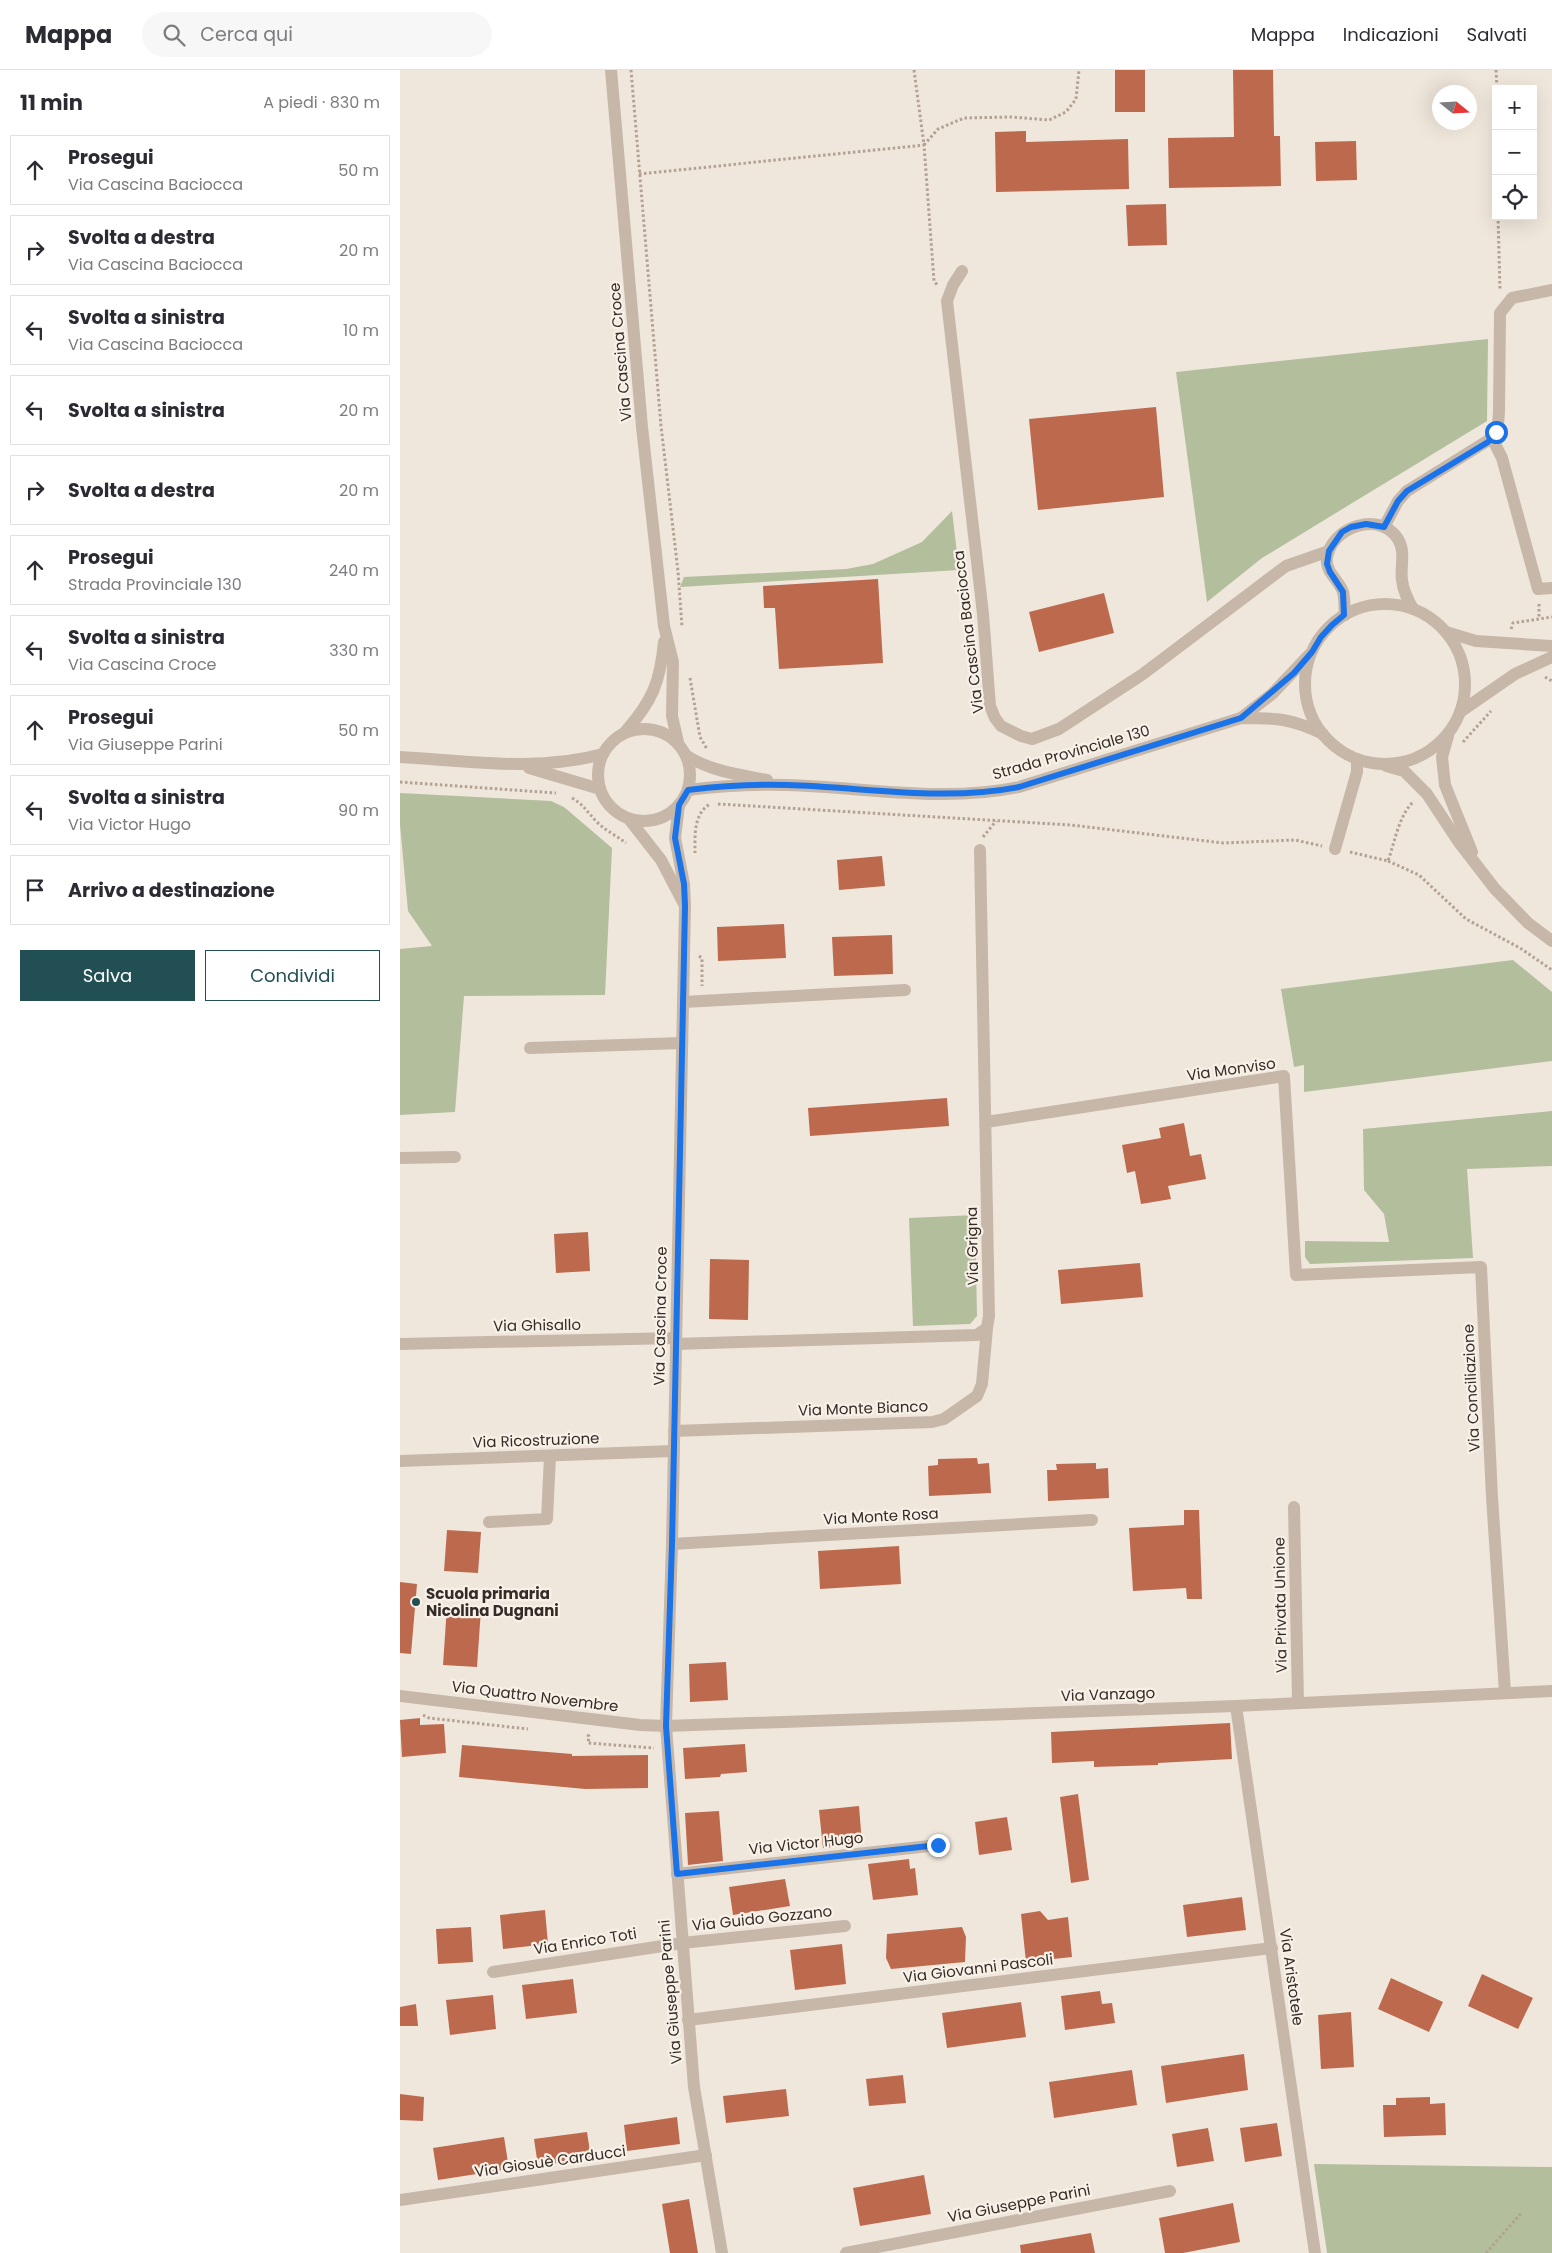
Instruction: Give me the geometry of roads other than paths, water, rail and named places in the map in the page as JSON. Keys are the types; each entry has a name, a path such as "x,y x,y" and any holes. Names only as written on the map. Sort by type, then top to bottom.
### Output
{"street":[{"name":"Via Cascina Croce","path":"611,70 642,427 665,632 673,662 672,716 678,742"},
{"name":"Via Cascina Baciocca","path":"962,271 953,285 947,301 983,614 990,706 994,718 1001,726 1011,732 1032,739 1059,729 1143,674 1266,579 1286,566 1329,551"},
{"path":"1384,527 1398,501 1407,491 1492,438 1498,425 1499,412 1500,313 1512,298 1552,290"},
{"path":"1492,438 1502,458 1538,589 1552,588"},
{"path":"1344,615 1343,592 1327,564 1329,551 1342,532 1351,527 1366,524 1384,527 1398,539 1402,551 1402,580 1405,594 1413,609"},
{"path":"1298,561 1318,566 1330,572"},
{"path":"1379,764 1398,763 1417,757 1434,747 1448,733 1460,712 1465,692 1464,670 1458,650 1446,632 1434,620 1413,609 1387,604 1372,605 1344,615 1321,637 1312,652 1306,672 1306,694 1312,715 1323,734 1338,749 1357,759 1404,772 1427,794 1458,841 1509,904 1552,941"},
{"name":"Via Cascina Croce","path":"626,732 646,709 658,683 665,632"},
{"path":"1446,632 1476,641 1552,646"},
{"name":"Strada Provinciale 130","path":"1241,718 1277,688 1312,652"},
{"path":"1460,712 1515,674 1552,656"},
{"name":"Strada Provinciale 130","path":"626,732 640,728 654,729 667,734 678,742 687,756 690,779 688,790 786,784 920,794 988,793 1019,787 1241,718 1280,718 1302,723 1323,734"},
{"path":"626,732 617,737 603,754 598,777 600,789 606,802 616,812 628,819 656,820 669,814 679,805 688,790"},
{"path":"1448,733 1442,757 1445,785 1479,868"},
{"path":"400,757 514,765 564,762 603,754"},
{"name":"Strada Provinciale 130","path":"687,756 700,764 716,770 786,784"},
{"path":"1335,849 1357,772 1357,759"},
{"path":"514,765 559,776 600,789"},
{"name":"Via Cascina Croce","path":"666,1726 672,1544 685,906 684,884 675,838 679,805"},
{"name":"Via Cascina Croce","path":"628,819 661,860 685,906"},
{"name":"Via Grigna","path":"980,850 989,1316 986,1328"},
{"path":"683,1002 905,990"},
{"path":"530,1048 682,1043"},
{"name":"Via Monviso","path":"986,1122 1284,1076 1296,1275"},
{"path":"400,1158 455,1157"},
{"name":"Via Conciliazione","path":"1296,1275 1481,1267 1492,1496 1505,1692"},
{"path":"676,1341 977,1335 986,1328"},
{"name":"Via Monte Bianco","path":"674,1431 932,1422 944,1419 977,1396 982,1384 986,1328"},
{"name":"Via Ghisallo","path":"400,1344 676,1341"},
{"name":"Via Ricostruzione","path":"400,1461 673,1451"},
{"path":"489,1522 547,1519 550,1456"},
{"name":"Via Privata Unione","path":"1294,1508 1298,1702"},
{"name":"Via Monte Rosa","path":"672,1544 1092,1520"},
{"name":"Via Vanzago","path":"666,1726 1236,1706 1552,1691"},
{"name":"Via Quattro Novembre","path":"400,1696 640,1725 666,1726"},
{"name":"Via Aristotele","path":"1236,1706 1315,2253"},
{"name":"Via Giuseppe Parini","path":"666,1726 694,2086 722,2253"},
{"name":"Via Victor Hugo","path":"677,1874 938,1845"},
{"name":"Via Guido Gozzano","path":"682,1943 845,1926"},
{"name":"Via Enrico Toti","path":"493,1972 682,1943"},
{"name":"Via Giovanni Pascoli","path":"688,2020 1272,1948"},
{"name":"Via Giosuè Carducci","path":"400,2200 706,2155"},
{"name":"Via Giuseppe Parini","path":"846,2253 1170,2191"}],"place":[{"name":"Scuola primaria Nicolina Dugnani","path":"416,1602"}]}
